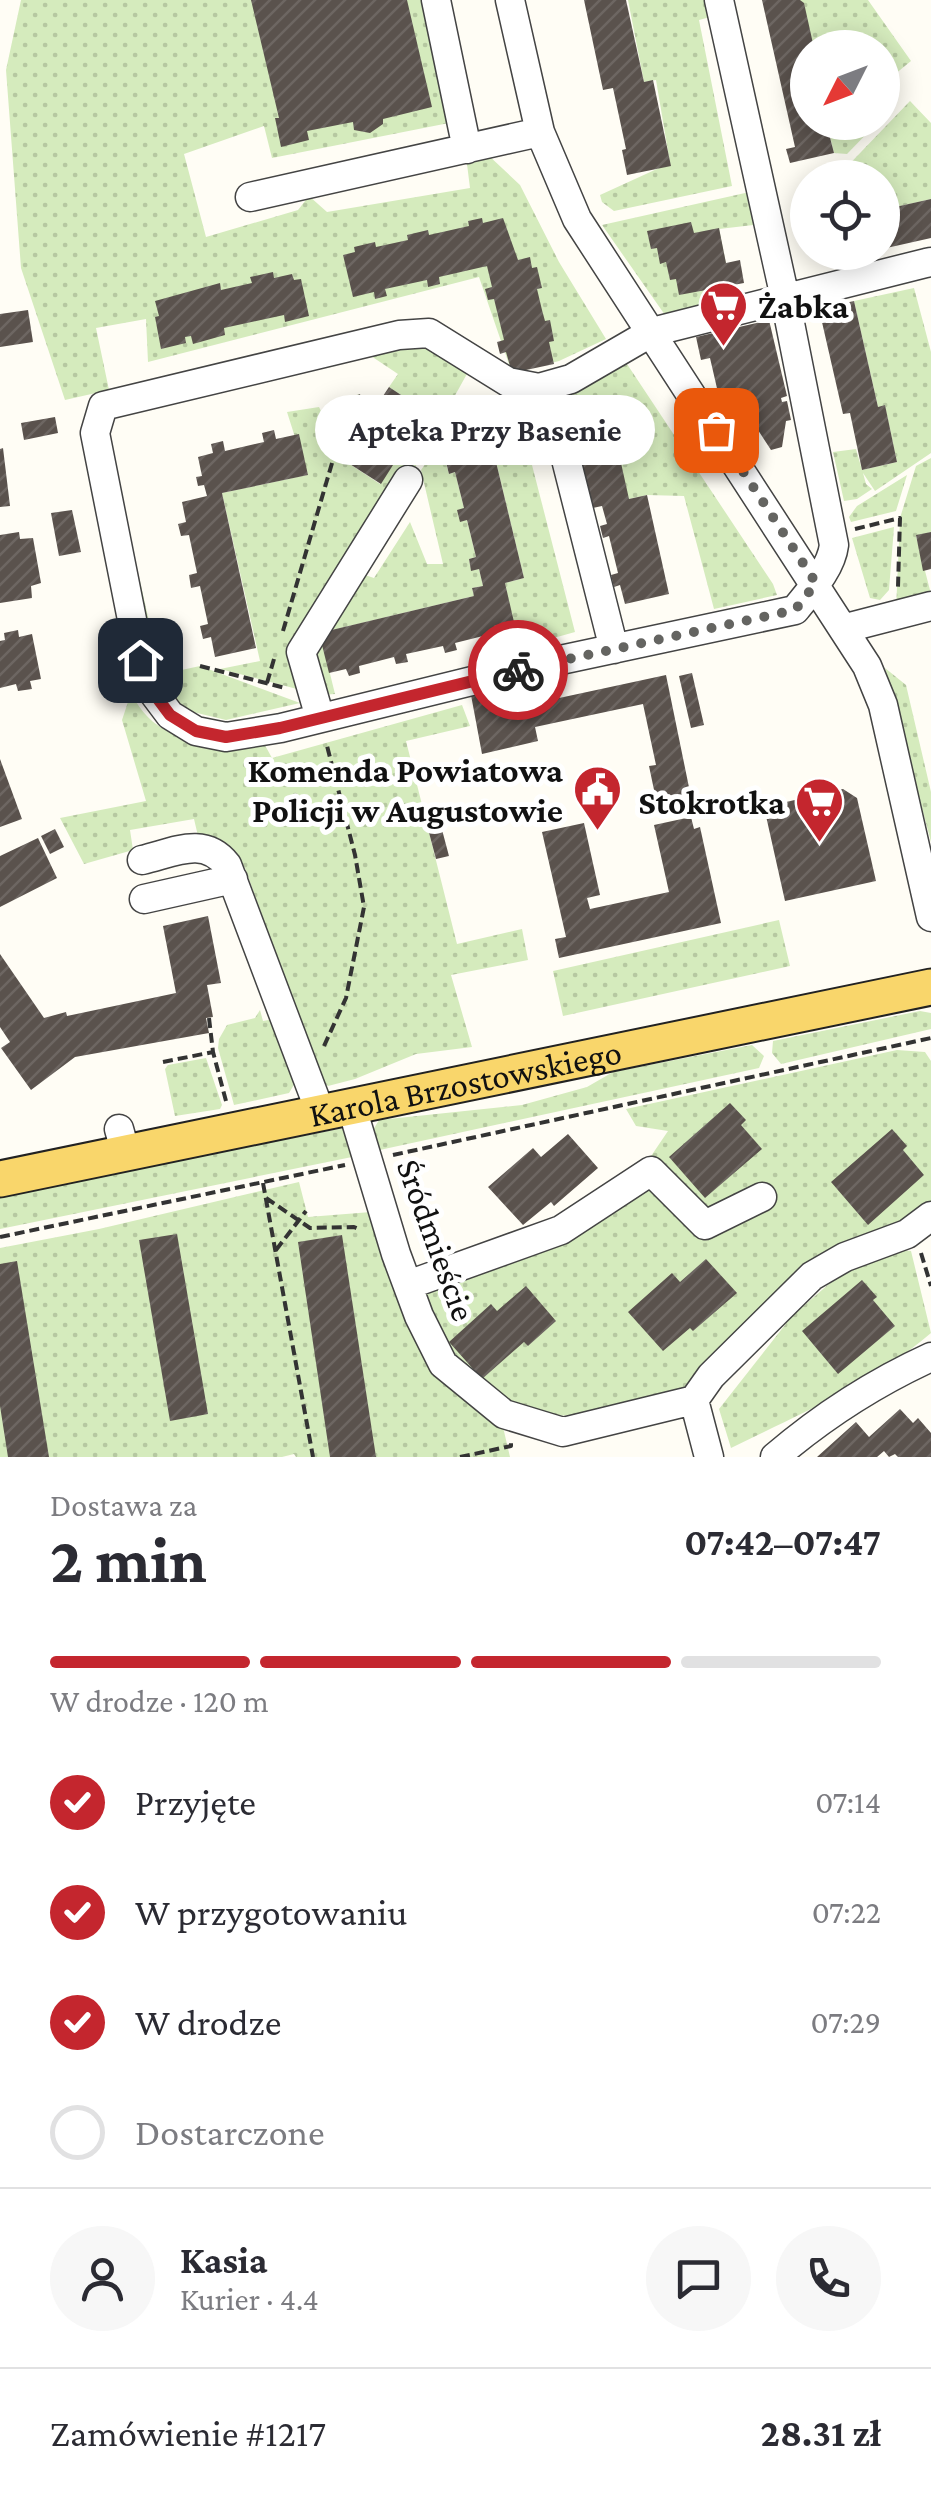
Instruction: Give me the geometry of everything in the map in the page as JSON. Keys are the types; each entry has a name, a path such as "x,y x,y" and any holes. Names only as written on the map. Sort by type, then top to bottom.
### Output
{"main road":[{"name":"Karola Brzostowskiego","path":"0,1179 122,1142 336,1111 931,987"}],"street":[{"path":"436,0 467,149"},
{"path":"510,0 540,132 577,219 868,666 883,705 931,917"},
{"path":"718,0 785,298 834,545 833,556 816,583 795,610 317,706 226,737 196,731 170,715 152,691 140,660 95,432 103,406 399,335 429,334 508,382 539,388 572,379 652,332 785,298 929,269"},
{"path":"250,197 540,132"},
{"path":"554,408 614,649"},
{"path":"317,706 301,652 408,480"},
{"path":"846,628 931,606"},
{"path":"142,860 206,848 217,852 233,879 144,899"},
{"name":"Śródmieście","path":"233,879 305,1071 368,1160 408,1285 443,1364 510,1416 563,1432 694,1400"},
{"path":"408,1285 562,1230 650,1171 705,1226 762,1198"},
{"path":"709,1457 694,1400 711,1376 812,1276 846,1256 907,1234 931,1216"},
{"path":"775,1457 822,1416 931,1357"}],"path":[{"path":"267,683 337,446"},
{"path":"848,530 900,518 898,602"},
{"path":"200,666 267,683 317,706 355,855 364,907 346,998 330,1039 305,1071"},
{"path":"209,1018 213,1052 230,1112"},
{"path":"0,1237 931,1038"},
{"path":"163,1062 213,1052"},
{"path":"263,1183 313,1457"},
{"path":"266,1198 310,1228 354,1227 393,1244"},
{"path":"276,1250 306,1210"},
{"path":"907,1234 918,1244 931,1286"},
{"path":"460,1457 512,1446 510,1416"}],"green space":[{"path":"21,0 427,0 454,122 272,158 264,126 184,154 206,237 298,210 309,196 327,212 470,188 467,164 487,154 520,185 559,262 606,339 559,361 512,373 479,277 148,362 146,319 96,328 109,390 65,400 21,268 6,70"},
{"path":"628,0 710,0 714,16 699,20 732,186 614,211 602,202 600,195 670,163 656,80 644,82"},
{"path":"800,0 868,0 889,30 809,30"},
{"path":"900,45 911,61 900,70"},
{"path":"910,101 931,123 931,199 900,206 900,160 853,160 873,140 900,140 900,111"},
{"path":"831,140 861,140 847,154 834,153"},
{"path":"754,191 762,224 719,229 733,298 665,315 602,225"},
{"path":"914,288 931,352 931,453 875,491 863,473 872,489 857,499 844,501 833,452 856,449 862,470 897,462 885,406 878,407 854,301"},
{"path":"409,344 425,348 468,372 412,473 288,654 297,689 220,669 260,661 222,493 307,475 287,412 319,407 326,421 341,402 359,394 336,429 354,441 342,459 380,484 392,466 390,463 427,412 389,387 398,374 371,356"},
{"path":"625,361 777,595 714,609 684,496 647,495 629,499 556,398"},
{"path":"515,399 575,632 518,648 505,583 524,578 489,433 449,442 453,461 446,463 449,474 455,472 464,508 460,521 467,520 476,557 469,559 471,570 479,569 483,586 472,588 474,596 320,633 335,694 319,695 308,646 356,572 374,578 410,522 427,564 443,564 421,470 457,419"},
{"path":"931,458 931,532 916,536 931,594 896,610 900,518 916,466"},
{"path":"113,463 152,634 168,630 177,671 200,666 300,703 226,720 193,712 179,704 154,672"},
{"path":"907,475 896,511 851,522 849,517 857,506"},
{"path":"894,527 889,590 880,600 870,598 852,538"},
{"path":"885,668 906,685 931,792 931,842"},
{"path":"131,693 142,711 170,732 204,740 261,738 272,758 462,705 470,726 406,741 457,944 522,929 528,960 451,975 472,1047 416,1054 328,1086 321,1080 245,868 219,838 198,836 194,819 130,830 133,850 84,864 60,818 146,801 122,720"},
{"path":"779,920 790,966 563,1016 553,971"},
{"path":"260,1010 263,1021 274,1019 295,1083 289,1093 234,1105 219,1039 227,1025 255,1018"},
{"path":"920,1011 931,1013 931,1029 781,1064 772,1053 773,1041"},
{"path":"752,1045 764,1056 759,1068 375,1151 370,1135 379,1120 522,1105 587,1087 613,1072"},
{"path":"897,1050 925,1052 931,1061 931,1205 912,1220 854,1241 691,1383 665,1398 593,1414 534,1417 496,1401 447,1352 421,1295 626,1193 668,1131 636,1126 626,1109"},
{"path":"206,1058 220,1109 175,1116 165,1069 168,1065"},
{"path":"344,1128 356,1152 352,1157 0,1229 0,1195"},
{"path":"299,1182 308,1217 371,1212 411,1309 503,1427 510,1457 0,1457 0,1248"},
{"path":"887,1249 911,1251 931,1333 860,1382 731,1448 719,1409 792,1316 830,1283"}],"building":[{"path":"251,0 407,0 432,107 383,119 383,124 370,133 354,130 353,122 307,131 309,140 281,147 275,118 279,118"},
{"path":"584,0 626,0 644,82 653,80 671,166 627,175 622,150 626,149 613,88 603,90"},
{"path":"762,0 804,3 810,30 790,30 790,125"},
{"path":"793,140 831,140 834,153 790,163 786,149 795,147"},
{"path":"931,199 931,238 900,245 900,206"},
{"path":"482,218 483,223 503,218 518,260 530,257 532,268 537,267 542,288 537,289 554,341 549,342 554,364 512,373 506,352 500,354 497,342 504,340 494,299 488,300 485,289 492,287 487,266 439,277 440,284 428,287 427,280 385,289 387,296 375,299 374,292 353,297 343,255 355,252 354,247 408,240 407,235 428,230 429,235 469,226 468,221"},
{"path":"691,222 694,233 719,228 726,263 740,260 744,283 679,295 676,279 670,280 666,262 660,264 657,248 651,249 647,231"},
{"path":"273,272 274,278 292,274 294,280 301,279 309,316 285,322 284,315 224,328 225,335 193,344 191,336 185,337 186,343 161,349 155,301 220,283 221,290 252,283 250,277"},
{"path":"854,301 878,407 885,405 897,462 862,470 850,413 843,414 819,309"},
{"path":"28,310 33,342 0,347 0,314"},
{"path":"769,320 787,396 781,398 782,402 787,401 791,420 786,421 782,447 771,450 756,427 751,428 747,410 752,409 751,405 734,409 731,394 719,397 710,358 701,360 696,337"},
{"path":"389,387 427,412 390,464 393,465 381,484 342,459 354,441 336,429 359,394 377,405"},
{"path":"607,400 629,499 647,495 669,594 625,604 620,585 614,587 611,575 618,573 609,536 603,538 600,526 607,524 602,506 588,509 566,409"},
{"path":"55,417 58,433 24,440 21,423"},
{"path":"274,430 276,439 299,434 308,475 222,493 256,648 215,657 211,637 203,639 200,626 208,624 200,586 191,588 189,575 197,573 189,535 181,536 178,524 186,522 182,502 207,496 196,477 202,476 198,457 213,453 211,444 223,441 225,451 264,442 262,433"},
{"path":"489,433 524,578 505,583 514,622 494,626 495,633 455,643 457,650 445,653 443,646 406,654 408,662 396,664 394,657 359,666 360,673 349,676 346,669 329,673 319,633 474,596 472,588 483,586 479,569 471,571 469,559 476,557 467,520 460,522 457,510 464,508 455,472 449,474 446,462 453,461 448,442"},
{"path":"3,448 10,506 0,507 0,449"},
{"path":"72,510 81,552 59,556 51,513"},
{"path":"19,532 20,539 33,538 41,583 31,586 32,598 0,603 0,535"},
{"path":"931,532 931,569 923,571 916,535"},
{"path":"18,630 19,637 32,634 41,679 30,681 32,689 18,691 16,684 0,688 0,641 5,640 4,633"},
{"path":"692,673 704,725 691,728 679,676"},
{"path":"666,675 692,802 658,809 649,766 656,765 643,704 535,727 538,741 482,754 471,695 490,691 494,712"},
{"path":"0,759 22,819 0,827"},
{"name":"Stokrotka","path":"843,789 857,798 876,881 785,901 764,807"},
{"path":"691,817 694,829 700,827 721,923 559,958 555,939 566,937 542,832 584,823 600,895 587,898 590,909 669,892 654,825"},
{"path":"441,826 449,856 436,859 428,829"},
{"path":"55,829 64,847 50,854 41,836"},
{"path":"38,838 57,878 0,907 0,856"},
{"path":"208,916 221,983 207,985 213,1017 206,1018 209,1033 75,1057 31,1090 1,1048 10,1042 0,1027 0,954 44,1018 66,1012 67,1016 176,993 163,926"},
{"path":"730,1103 746,1120 741,1125 762,1149 705,1198 669,1157"},
{"path":"892,1129 924,1175 868,1225 831,1182"},
{"path":"568,1134 598,1168 554,1206 551,1202 523,1225 488,1187 533,1148 541,1157"},
{"path":"177,1234 208,1414 170,1421 139,1240"},
{"path":"342,1235 376,1457 330,1457 298,1242"},
{"path":"706,1259 737,1293 663,1351 628,1312 672,1273 680,1282"},
{"path":"17,1261 49,1457 8,1457 0,1406 0,1264"},
{"path":"862,1280 895,1326 838,1374 802,1331"},
{"path":"526,1286 556,1321 528,1346 524,1342 482,1379 449,1342 491,1304 497,1311"},
{"path":"900,1409 913,1423 918,1418 931,1433 931,1457 889,1457 884,1451 877,1457 817,1457 856,1422 869,1437"}],"way so far":[{"path":"518,670 795,610 816,583 716,430"}],"place":[{"name":"Żabka","path":"723,348"},
{"name":"Apteka Przy Basenie","path":"716,430"},
{"name":"Komenda Powiatowa Policji w Augustowie","path":"598,832"},
{"name":"Stokrotka","path":"820,844"}],"route":[{"path":"140,660 152,691 170,715 196,731 226,737 280,728 518,670"}]}
